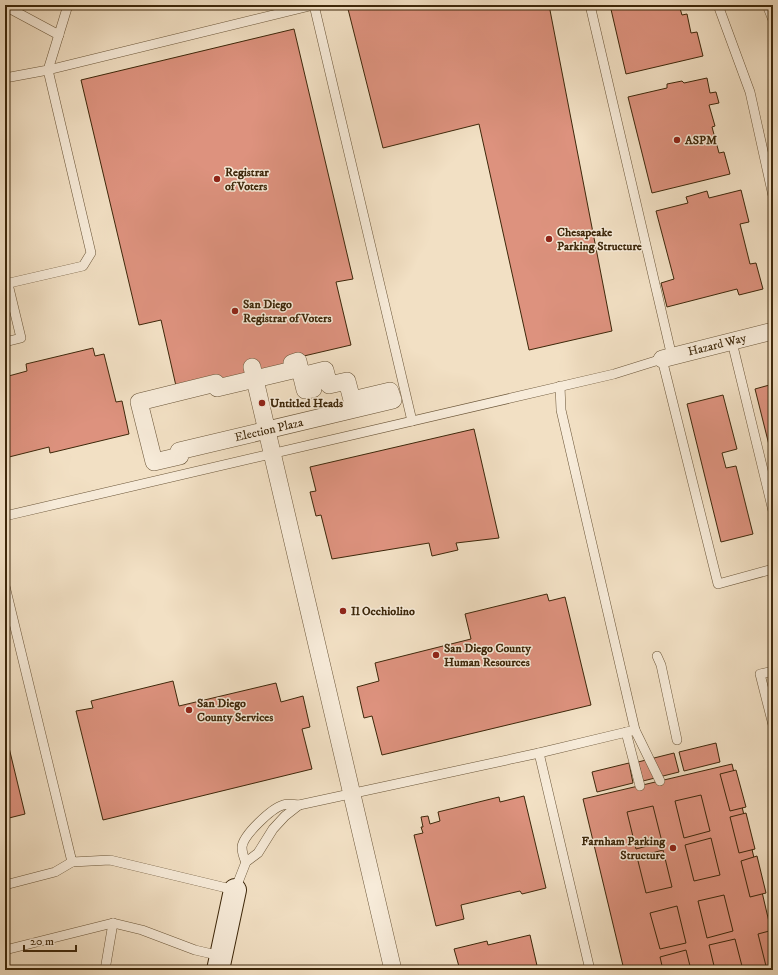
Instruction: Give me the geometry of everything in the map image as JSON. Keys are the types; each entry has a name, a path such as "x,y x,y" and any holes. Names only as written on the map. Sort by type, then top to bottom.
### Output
{"street":[{"name":"Hazard Way","path":"667,358 773,332"},
{"name":"Election Plaza","path":"298,361 305,390 312,388 309,374 325,370 328,385 347,381 352,400 390,391 393,400 179,451 180,456 154,462 139,402 216,383 217,388 254,373 293,370 292,363 298,361"},
{"path":"254,373 393,970"},
{"path":"219,963 235,890"}],"lane":[{"path":"5,342 21,338 7,284 83,266 91,253 48,70 68,5"},
{"path":"5,78 48,70 314,5 412,421"},
{"path":"590,5 718,584 773,569"},
{"path":"718,5 750,92 773,196"},
{"path":"767,5 773,20"},
{"path":"5,6 59,35"},
{"path":"732,342 773,511"},
{"path":"5,516 614,374 667,358"},
{"path":"560,386 561,410 635,730 660,781"},
{"path":"5,586 72,862"},
{"path":"656,656 661,665 677,740"},
{"path":"773,671 760,674 773,725"},
{"path":"246,862 242,847 244,842 260,820 284,804 299,805 539,753 635,730"},
{"path":"626,732 640,786"},
{"path":"539,753 590,970"},
{"path":"5,885 55,872 72,862 110,860 235,890 246,862 258,853 273,829 284,816 299,805"},
{"path":"5,950 113,923 142,930 195,950 219,963"},
{"path":"105,970 113,923"}],"building":[{"name":"Chesapeake Parking Structure","path":"347,5 549,5 612,331 529,350 479,124 383,148"},
{"path":"610,5 679,5 682,15 687,14 691,33 697,32 703,56 626,74"},
{"name":"Registrar of Voters","path":"294,29 353,279 336,282 351,345 291,359 293,370 217,388 176,386 161,320 139,325 81,80"},
{"name":"ASPM","path":"707,78 710,93 716,92 719,103 709,105 715,126 712,127 719,153 724,152 730,174 652,193 628,97 667,88 667,84 682,81 684,83"},
{"path":"741,190 749,222 740,224 750,264 756,263 763,289 739,295 737,289 667,307 661,283 674,279 656,211 688,203 686,197 707,191 709,198"},
{"path":"93,348 95,356 104,354 116,402 122,401 129,434 50,453 49,447 5,458 5,377 27,371 26,364"},
{"path":"773,384 773,461 755,389"},
{"path":"723,395 737,449 722,453 726,468 736,466 753,534 721,542 687,404"},
{"path":"474,429 499,538 456,543 458,550 432,556 429,543 332,559 321,515 316,516 310,492 316,491 310,467"},
{"path":"547,594 549,601 565,597 591,705 382,755 372,716 364,718 357,687 379,681 375,663 471,639 465,614"},
{"path":"173,681 179,706 276,683 281,702 303,696 310,727 302,729 312,769 103,820 76,711 93,708 91,701"},
{"path":"5,731 25,814 5,819"},
{"path":"716,743 720,762 684,771 679,752"},
{"path":"674,753 679,772 643,781 638,762"},
{"path":"629,763 633,783 597,792 592,772"},
{"name":"Farnham Parking Structure","path":"732,764 773,939 773,970 624,970 583,799"},
{"path":"736,770 746,807 730,811 720,774"},
{"path":"701,795 710,831 684,838 675,801"},
{"path":"524,796 546,888 522,894 520,891 461,905 464,919 436,926 414,835 423,833 421,827 423,827 421,817 428,816 430,824 440,821 438,812 499,797 500,802"},
{"path":"653,806 662,842 636,849 627,812"},
{"path":"746,813 755,849 739,853 730,817"},
{"path":"711,838 720,875 694,881 685,845"},
{"path":"663,850 672,887 646,893 637,857"},
{"path":"757,856 766,893 750,897 741,861"},
{"path":"724,895 733,931 707,938 698,901"},
{"path":"677,906 686,943 660,949 650,913"},
{"path":"773,930 773,969 767,970 758,934"},
{"path":"530,935 538,970 460,970 454,949 487,941 488,945"},
{"path":"735,939 743,970 715,970 709,945"},
{"path":"686,950 691,970 663,970 660,957"}],"place":[{"name":"ASPM","path":"677,140"},
{"name":"Registrar of Voters","path":"217,179"},
{"name":"Chesapeake Parking Structure","path":"549,239"},
{"name":"San Diego Registrar of Voters","path":"235,311"},
{"name":"Untitled Heads","path":"262,403"},
{"name":"Il Occhiolino","path":"343,611"},
{"name":"San Diego County Human Resources","path":"436,655"},
{"name":"San Diego County Services","path":"189,710"},
{"name":"Farnham Parking Structure","path":"673,848"}]}
